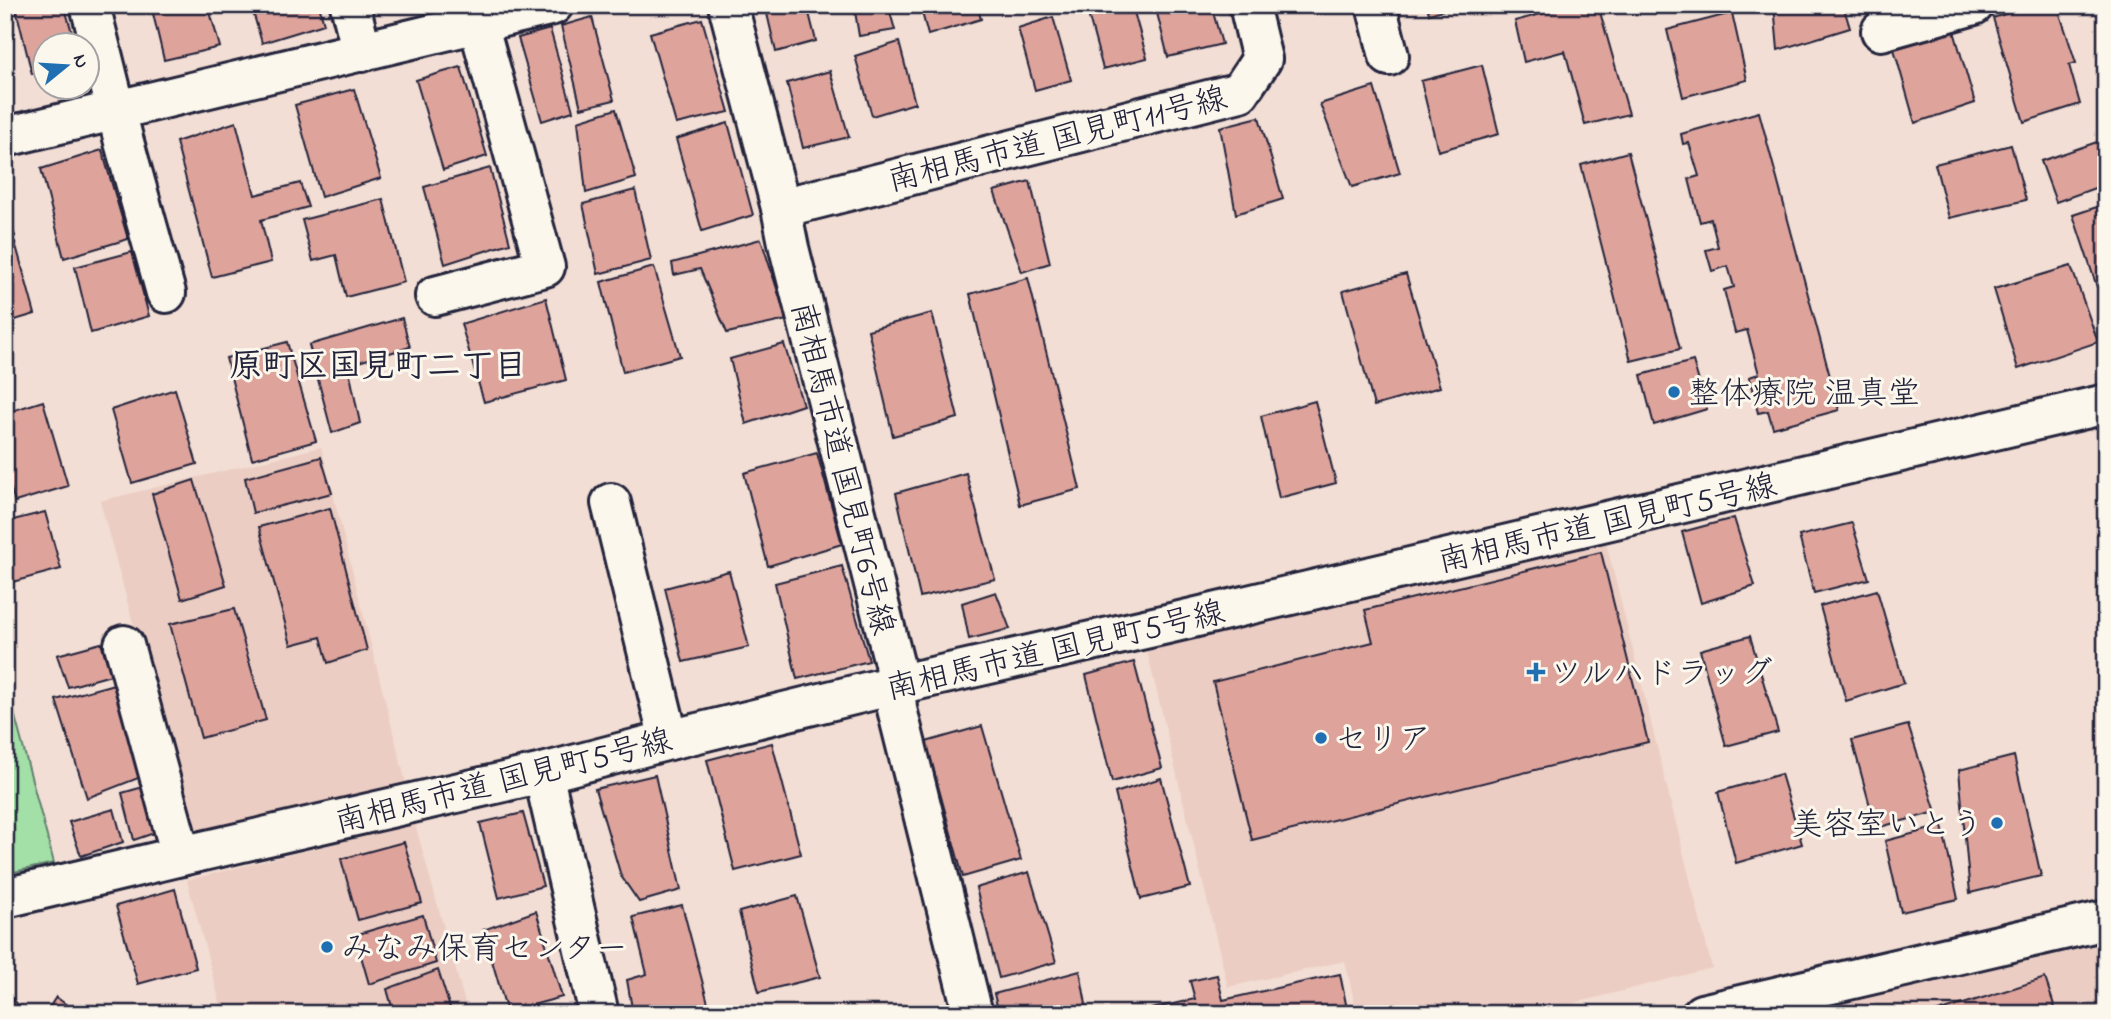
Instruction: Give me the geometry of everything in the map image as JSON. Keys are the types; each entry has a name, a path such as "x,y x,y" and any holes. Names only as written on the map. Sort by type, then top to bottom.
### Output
{"street":[{"path":"90,5 166,293"},
{"path":"350,5 362,52"},
{"path":"5,137 552,5"},
{"name":"南相馬市道 国見町6号線","path":"728,5 894,663 897,709 973,1014"},
{"name":"南相馬市道 国見町11号線","path":"781,208 1240,92 1262,59 1249,5"},
{"path":"1376,5 1389,56"},
{"path":"1881,31 1974,5"},
{"path":"435,296 545,267 478,23"},
{"name":"南相馬市道 国見町5号線","path":"5,898 543,773 895,686 2106,404"},
{"path":"611,503 669,740"},
{"path":"124,645 181,856"},
{"path":"543,773 599,1014"},
{"path":"1702,1014 2106,920"}],"shaded area":[{"path":"321,447 406,783 190,833 100,501"},
{"path":"1605,538 1712,968 1532,1014 1357,1014 1345,961 1228,987 1146,647"},
{"name":"みなみ保育センター","path":"415,824 468,1014 223,1014 187,880"},
{"path":"2106,943 2106,1014 1799,1014"}],"green space":[{"path":"5,679 54,863 5,874"}],"building":[{"path":"15,5 64,5 72,32 32,32 32,74"},
{"path":"151,5 208,5 220,47 164,60"},
{"path":"251,5 319,5 324,24 262,43"},
{"path":"406,5 429,5 408,11"},
{"path":"765,5 807,5 816,41 776,52"},
{"path":"854,5 888,5 895,30 859,36"},
{"path":"920,5 977,5 981,19 928,35"},
{"path":"1119,5 1132,5 1147,58 1103,69 1088,14"},
{"path":"1155,5 1211,5 1222,44 1168,57"},
{"path":"1427,5 1461,5 1429,14"},
{"path":"1574,5 1598,5 1629,114 1585,125 1565,51 1524,62 1515,21"},
{"path":"1774,5 1843,5 1850,28 1778,50"},
{"path":"2033,5 2057,5 2076,63 2069,65 2080,104 2024,122 1993,18"},
{"path":"1732,13 1747,80 1683,97 1667,30"},
{"path":"592,17 614,100 581,108 561,26"},
{"path":"1053,17 1071,80 1035,90 1018,28"},
{"path":"702,19 729,112 676,124 650,33"},
{"path":"550,29 573,111 542,121 518,38"},
{"path":"1954,31 1975,103 1915,123 1894,49"},
{"path":"899,42 915,103 872,116 855,56"},
{"path":"1482,65 1499,134 1438,151 1421,81"},
{"path":"461,67 487,156 443,170 416,80"},
{"path":"830,71 849,137 803,148 787,83"},
{"path":"1374,87 1400,173 1352,187 1320,104"},
{"path":"354,89 381,178 321,197 295,105"},
{"path":"616,109 636,178 586,193 578,121"},
{"path":"1759,112 1839,410 1773,428 1768,411 1758,413 1749,377 1759,374 1747,330 1735,333 1724,290 1734,287 1728,266 1712,271 1706,250 1718,247 1711,219 1700,222 1689,179 1699,176 1689,143 1683,144 1681,134"},
{"path":"1259,117 1283,199 1236,214 1220,127"},
{"path":"236,122 255,195 300,183 308,207 261,220 271,262 212,277 176,142"},
{"path":"728,123 753,215 702,231 676,139"},
{"path":"2106,139 2106,184 2056,202 2041,161"},
{"path":"2011,145 2026,200 1949,218 1935,164"},
{"path":"102,150 128,239 64,258 41,169"},
{"path":"1628,152 1680,349 1631,361 1581,165"},
{"path":"490,168 510,243 445,264 424,187"},
{"path":"1030,181 1050,263 1022,272 994,191"},
{"path":"635,190 651,260 598,274 583,204"},
{"path":"383,199 404,282 346,297 336,255 313,261 302,220"},
{"path":"2106,204 2106,284 2097,287 2073,215"},
{"path":"5,209 15,236 5,239"},
{"path":"761,239 787,320 727,333 700,269 674,275 672,263"},
{"path":"15,242 35,314 5,323 5,245"},
{"path":"132,252 149,316 91,333 75,267"},
{"path":"2071,266 2098,342 2018,369 1994,289"},
{"path":"654,267 680,356 623,372 601,282"},
{"path":"1406,274 1440,387 1374,406 1343,291"},
{"path":"1028,278 1080,489 1020,505 970,294"},
{"path":"546,298 566,380 484,402 461,324"},
{"path":"932,313 958,418 893,436 868,330"},
{"path":"402,318 410,347 348,365 360,423 332,433 309,345"},
{"path":"287,342 316,441 252,459 226,358"},
{"path":"784,344 803,405 746,424 730,359"},
{"name":"整体療院 温真堂","path":"1693,361 1707,409 1654,425 1641,375"},
{"path":"175,389 197,464 132,483 111,410"},
{"path":"43,401 68,486 15,502 5,470 5,413"},
{"path":"1315,401 1336,483 1279,498 1261,416"},
{"path":"817,453 842,544 768,566 744,473"},
{"path":"321,457 332,493 253,513 245,478"},
{"path":"966,473 995,579 920,597 896,493"},
{"path":"194,480 226,585 182,599 152,494"},
{"path":"330,508 367,650 328,663 321,637 291,645 259,527"},
{"path":"45,512 61,569 5,584 5,522"},
{"path":"1734,518 1755,586 1701,603 1682,532"},
{"path":"1852,523 1869,579 1814,593 1799,536"},
{"path":"1601,552 1648,742 1252,840 1213,682 1373,642 1365,610"},
{"path":"842,566 869,661 797,679 775,583"},
{"path":"729,571 749,647 683,662 665,588"},
{"path":"1877,590 1904,683 1846,701 1820,606"},
{"path":"996,592 1010,629 969,639 962,603"},
{"path":"234,609 266,720 201,738 170,624"},
{"path":"1750,636 1778,732 1726,746 1700,650"},
{"path":"101,643 111,675 68,687 57,655"},
{"path":"1134,662 1162,768 1112,782 1086,675"},
{"path":"114,684 141,777 87,798 56,700"},
{"path":"1908,725 1936,812 1876,828 1852,740"},
{"path":"982,726 1021,860 963,877 926,742"},
{"path":"772,743 801,854 735,871 707,760"},
{"name":"美容室いとう","path":"2014,756 2041,876 1970,893 1959,770"},
{"path":"1781,774 1802,844 1736,863 1718,792"},
{"path":"655,775 681,890 639,902 621,876 595,789"},
{"path":"1161,778 1190,887 1141,899 1115,793"},
{"path":"143,787 154,833 134,840 122,793"},
{"path":"114,809 123,842 81,856 69,822"},
{"path":"523,813 543,886 499,898 480,823"},
{"path":"1942,826 1958,899 1901,912 1885,841"},
{"path":"404,842 422,903 358,920 341,859"},
{"path":"1029,872 1056,962 999,978 976,888"},
{"path":"175,889 196,968 138,984 116,906"},
{"path":"797,896 820,977 759,992 739,912"},
{"path":"682,905 708,1003 670,1014 633,1014 627,980 647,974 633,917"},
{"path":"536,911 562,997 507,1012 483,930"},
{"path":"423,915 436,963 369,984 355,935"},
{"path":"438,970 452,1014 394,1014 387,989"},
{"path":"1080,971 1087,1010 1072,1014 999,1014 994,994"},
{"path":"1340,974 1348,1014 1152,1014 1151,1009 1195,999 1190,981 1217,975 1223,1000"},
{"path":"2045,978 2057,1014 1932,1014"},
{"path":"5,991 27,1014 5,1014"},
{"path":"56,997 79,1014 45,1014"}],"place":[{"name":"整体療院 温真堂","path":"1674,392"},
{"name":"ツルハドラッグ","path":"1536,672"},
{"name":"セリア","path":"1321,738"},
{"name":"美容室いとう","path":"1997,823"},
{"name":"みなみ保育センター","path":"327,947"}],"district":[{"name":"原町区国見町二丁目","path":"378,364"}]}
